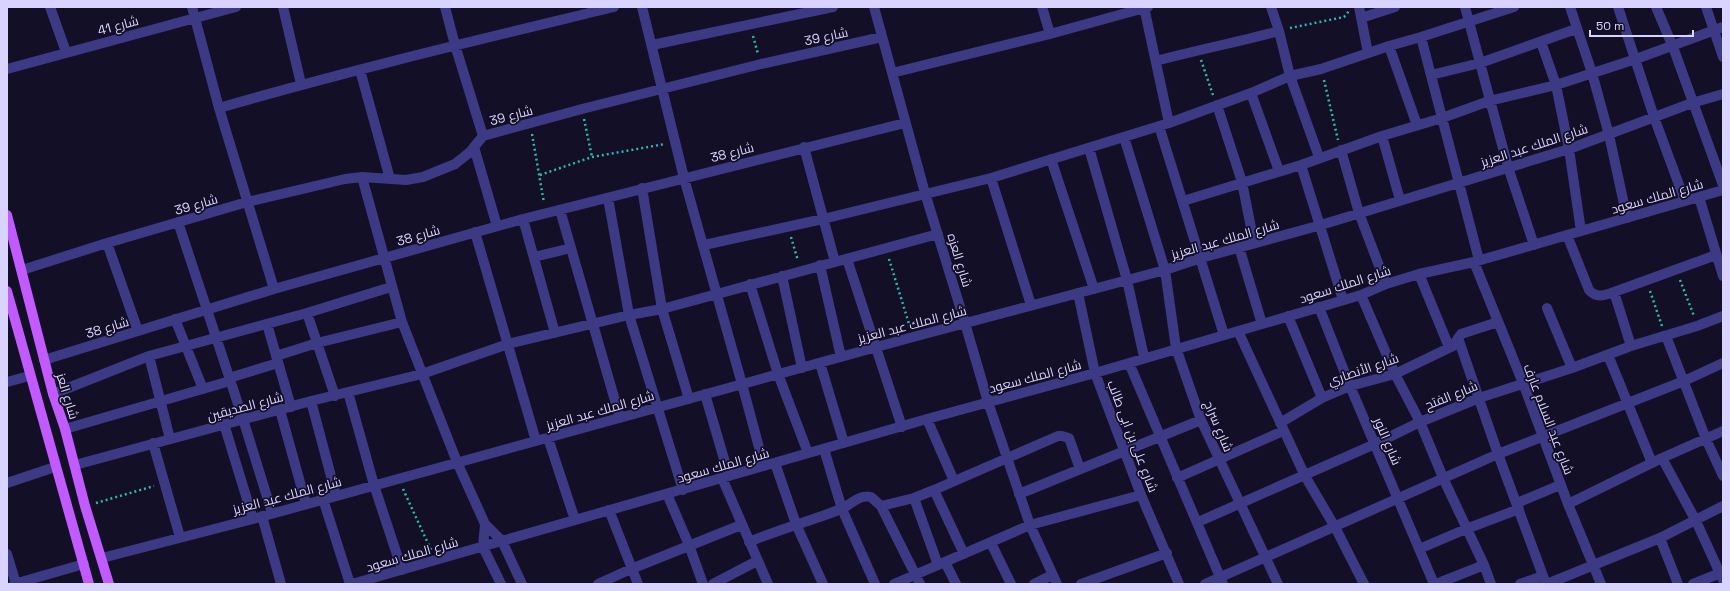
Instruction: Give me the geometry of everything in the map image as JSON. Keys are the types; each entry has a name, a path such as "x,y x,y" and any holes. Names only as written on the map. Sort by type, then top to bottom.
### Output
{"main road":[{"name":"شارع العز","path":"7,215 53,394 65,429 85,506 109,584"},
{"path":"7,291 29,376 89,584"}],"street":[{"path":"50,7 66,52"},
{"path":"192,7 219,108 274,289"},
{"name":"شارع 41","path":"7,69 236,7"},
{"path":"283,7 301,84"},
{"path":"445,7 483,136"},
{"path":"219,108 301,84 614,7"},
{"path":"642,7 684,178 704,245 764,466"},
{"path":"652,45 750,26 833,7"},
{"name":"شارع العزه","path":"874,7 925,193 966,323 988,402 1030,526 1054,579"},
{"path":"1042,7 1050,34"},
{"path":"892,73 1050,34 1145,7 1156,61 1164,125 1183,201 1224,335"},
{"path":"1271,7 1279,31 1290,76 1319,157"},
{"path":"1359,7 1368,53"},
{"path":"1361,18 1395,7"},
{"path":"1465,7 1489,101 1508,167 1534,245"},
{"path":"704,245 823,219 991,178 1164,125 1251,93 1290,76 1321,69 1514,7"},
{"path":"1570,7 1576,29 1592,73 1609,135 1627,218"},
{"path":"1618,7 1654,117 1685,201"},
{"path":"1656,7 1673,47 1692,103 1723,185"},
{"path":"1706,7 1719,28 1723,57"},
{"path":"1183,201 1301,165 1319,157 1442,118 1489,101 1556,85 1636,60 1719,28"},
{"path":"1431,75 1480,63 1576,29"},
{"path":"1156,61 1279,31"},
{"name":"شارع 39","path":"22,270 107,243 247,202 345,179 362,177 406,180 423,177 439,172 455,164 474,147 483,136 582,109 761,64 882,37"},
{"name":"شارع عبد السلام عارف","path":"1421,37 1477,261 1498,322 1523,383 1560,485 1601,584"},
{"path":"1541,42 1556,85 1569,149 1581,231"},
{"path":"1389,46 1417,126"},
{"path":"360,70 390,179"},
{"path":"1251,93 1279,171"},
{"name":"شارع الملك عبد العزيز","path":"102,558 262,516 876,347 1165,270 1201,258 1320,225 1569,149 1692,103 1723,94"},
{"path":"1217,105 1242,182 1254,243"},
{"name":"شارع 38","path":"44,360 274,289 475,232 642,188 905,123"},
{"path":"1382,136 1400,200"},
{"name":"شارع سراج","path":"1124,137 1165,270 1176,348 1201,420 1278,584"},
{"path":"474,147 497,226"},
{"path":"804,147 834,262"},
{"path":"1089,148 1127,280 1144,357"},
{"path":"1341,150 1359,213 1386,284"},
{"path":"1051,159 1094,289"},
{"path":"1301,165 1343,300"},
{"path":"362,177 391,287 402,322 422,374 457,462 485,524 502,541 522,584"},
{"path":"991,178 1031,305"},
{"path":"642,188 662,309 689,399"},
{"name":"شارع الملك سعود","path":"355,584 927,419 1095,373 1144,357 1361,295 1386,284 1419,274 1477,261 1723,190"},
{"path":"1699,197 1723,276"},
{"path":"608,198 629,315 683,490"},
{"path":"560,210 620,418"},
{"path":"523,219 555,333"},
{"path":"178,222 215,338 243,419 262,516 281,584"},
{"path":"475,232 536,441"},
{"name":"شارع الصديقين","path":"75,465 311,401 422,374 508,344 629,315 662,309 938,234"},
{"path":"1567,235 1589,290 1592,294 1600,296 1716,255"},
{"path":"107,243 138,331"},
{"path":"1239,247 1262,324"},
{"path":"534,257 571,248"},
{"path":"847,259 902,427"},
{"path":"820,265 841,357"},
{"path":"1419,274 1449,347"},
{"path":"782,276 802,368"},
{"path":"750,284 778,374 808,453"},
{"path":"53,394 149,356 307,313 391,287"},
{"path":"1614,292 1631,346"},
{"name":"شارع على بن ابى طالب","path":"1078,293 1095,373 1141,495 1180,584"},
{"path":"1361,295 1395,374 1420,422 1466,529 1484,564 1491,584"},
{"name":"شارع النور","path":"1319,307 1350,386 1435,584"},
{"path":"1547,308 1572,368"},
{"path":"307,313 335,396"},
{"path":"1288,316 1322,398"},
{"name":"شارع الفتح","path":"1198,522 1239,503 1305,476 1420,422 1479,398 1723,316"},
{"path":"175,319 203,389"},
{"path":"65,429 230,380 317,343 402,322"},
{"name":"شارع الأنصاري","path":"1178,478 1220,460 1281,427 1322,398 1350,386 1395,374 1453,346 1461,334 1498,322"},
{"path":"267,324 291,407"},
{"path":"1238,330 1281,427 1305,476 1335,527 1364,584"},
{"path":"1666,336 1706,439 1723,476"},
{"path":"1458,338 1498,454 1545,581"},
{"path":"1608,355 1652,463"},
{"path":"149,356 170,439"},
{"path":"1129,362 1222,581"},
{"path":"820,363 844,443"},
{"path":"1205,584 1222,581 1266,558 1444,480 1498,454 1543,438 1684,381 1723,363"},
{"path":"7,382 29,376"},
{"path":"348,392 374,485 402,570"},
{"path":"705,394 726,477 741,524 768,584"},
{"path":"311,401 336,495"},
{"path":"280,410 306,504"},
{"path":"927,419 954,481"},
{"path":"1019,494 1201,420"},
{"path":"224,424 262,516"},
{"path":"1568,504 1662,458 1723,431"},
{"path":"881,506 914,498 1062,436 1067,437 1070,441 1080,469"},
{"path":"548,438 575,520"},
{"path":"153,443 180,537"},
{"path":"824,449 842,508 876,584"},
{"path":"1662,458 1696,521 1722,575 1693,584"},
{"path":"776,463 796,524 823,584"},
{"path":"7,483 55,467"},
{"path":"1419,549 1518,506 1560,485"},
{"path":"934,490 964,554"},
{"path":"667,494 689,545 703,584"},
{"path":"894,584 1030,526 1141,495"},
{"path":"748,542 842,508 865,496 873,498 881,506 920,584"},
{"path":"914,498 942,564 956,584"},
{"path":"324,499 355,584"},
{"path":"1520,584 1545,581 1593,566 1660,538 1723,506"},
{"path":"609,510 638,584"},
{"path":"485,524 483,547 501,584"},
{"path":"598,584 631,568 741,524"},
{"path":"1660,538 1678,584"},
{"path":"991,543 1011,584"},
{"path":"1081,584 1167,553"},
{"path":"7,554 15,584 84,564"},
{"path":"713,584 757,561"},
{"path":"1435,584 1484,564"},
{"path":"1034,584 1054,579"}],"path":[{"path":"1279,31 1344,17 1352,7"},
{"path":"750,26 761,64"},
{"path":"1198,50 1217,105"},
{"path":"1321,69 1341,150"},
{"path":"582,109 592,158"},
{"path":"530,123 546,213"},
{"path":"540,175 592,158 675,142"},
{"path":"788,227 801,271"},
{"path":"885,248 913,337"},
{"path":"1675,269 1697,326"},
{"path":"1646,280 1666,336"},
{"path":"398,478 435,560"},
{"path":"85,506 164,484"}]}
